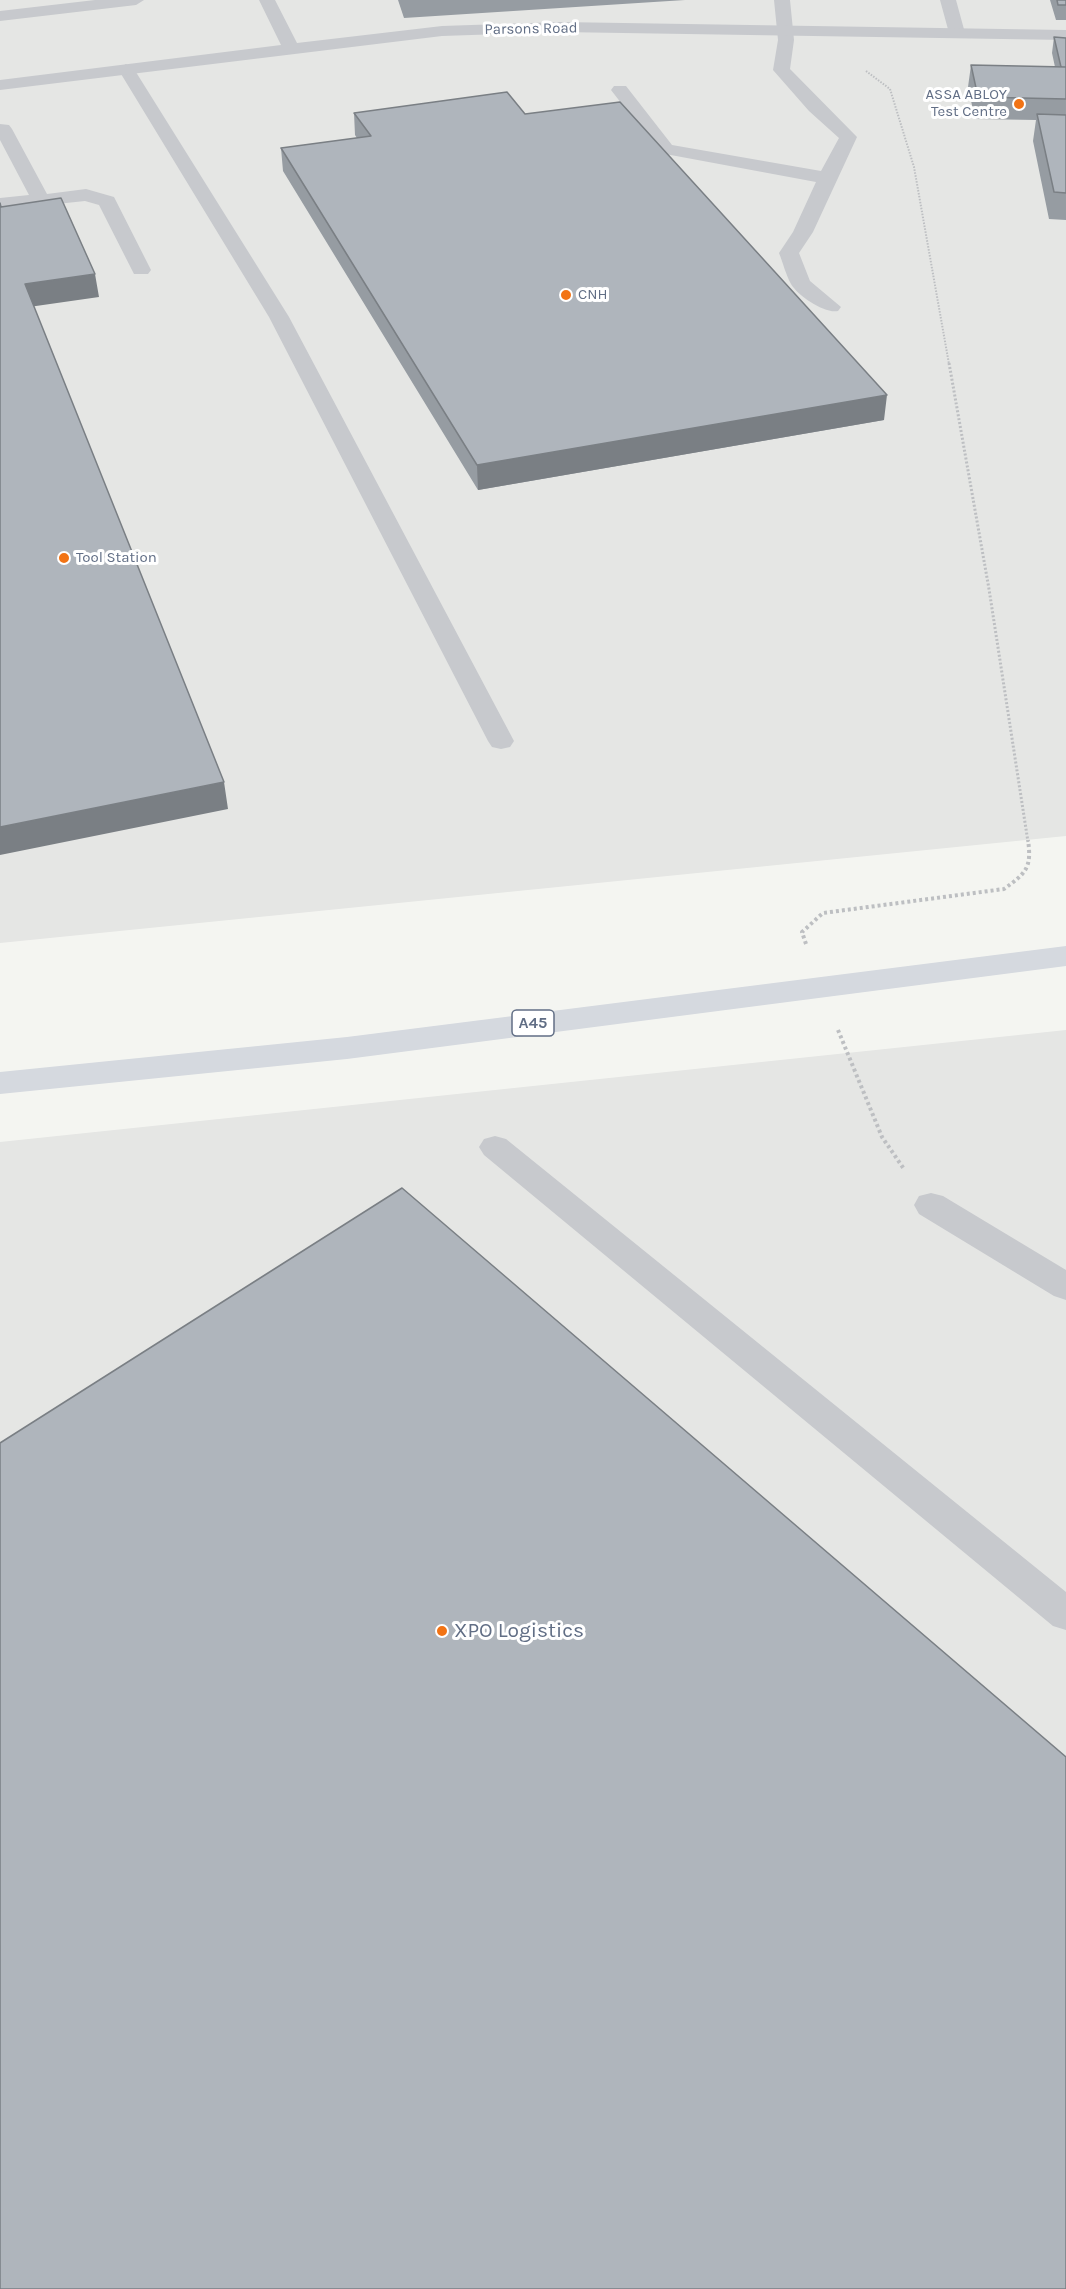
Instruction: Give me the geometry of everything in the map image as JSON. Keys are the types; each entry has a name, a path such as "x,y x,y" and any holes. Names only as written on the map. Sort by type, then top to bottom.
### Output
{"highway":[{"name":"A45","path":"0,1083 347,1048 1066,956"}],"street":[{"path":"267,0 291,48"},
{"name":"Parsons Road","path":"0,85 442,31 560,27 1066,35"},
{"path":"931,1205 1066,1287"}],"lane":[{"path":"0,16 136,0"},
{"path":"782,0 785,30 781,70 848,137 803,232 789,253 801,284 831,308"},
{"path":"948,0 957,33"},
{"path":"126,69 279,317 501,741"},
{"path":"620,90 666,149 827,178"},
{"path":"0,129 3,129 40,198"},
{"path":"0,204 40,198 86,195 107,201 141,270"},
{"path":"495,1147 1066,1614"}],"path":[{"path":"852,31 854,61 890,89 914,167 989,589 1031,859 1023,875 1004,889 823,913 802,932 820,986 882,1137 931,1205"}],"shaded area":[{"path":"0,0 1066,0 1066,836 0,943"},
{"name":"XPO Logistics","path":"1066,1030 1066,2289 0,2289 0,1142"}],"building":[{"path":"1057,0 1066,0 1066,5 1058,5"},
{"path":"1054,37 1066,38 1066,67 1061,67"},
{"path":"971,65 1066,67 1066,99 978,97"},
{"name":"CNH","path":"507,92 525,114 620,102 887,395 477,465 281,148 371,136 354,113"},
{"path":"1037,114 1066,115 1066,193 1054,192"},
{"name":"Tool Station","path":"61,198 95,274 25,284 224,782 0,827 0,203 1,207"},
{"name":"XPO Logistics","path":"402,1188 1066,1757 1066,2289 0,2289 0,1443"}],"place":[{"name":"ASSA ABLOY Test Centre","path":"1019,104"},
{"name":"CNH","path":"566,295"},
{"name":"Tool Station","path":"64,558"},
{"name":"XPO Logistics","path":"442,1631"}]}
